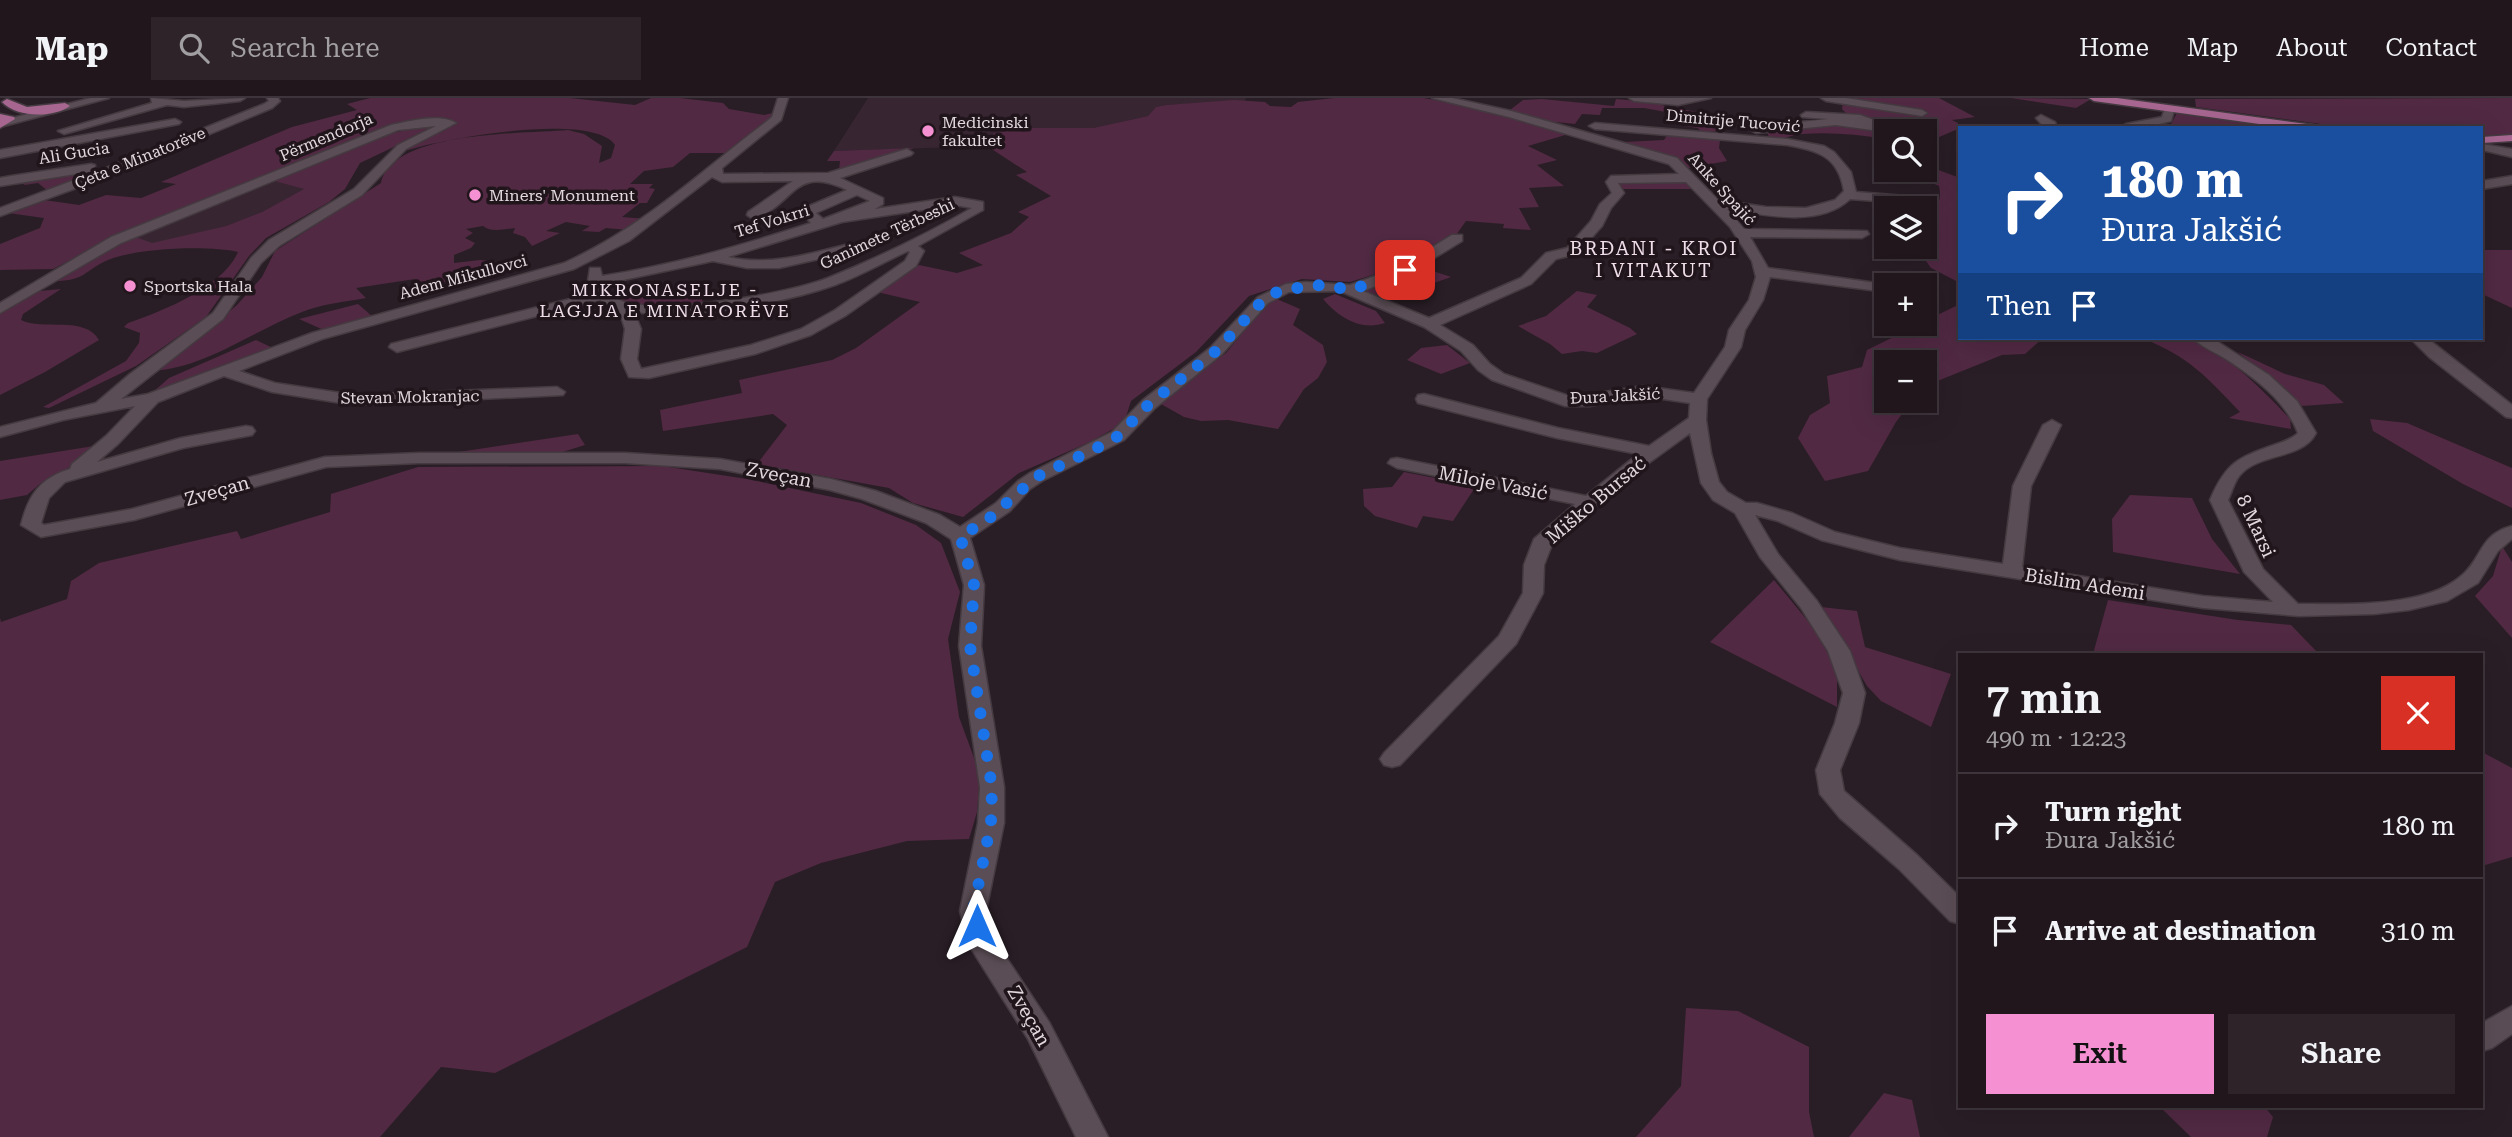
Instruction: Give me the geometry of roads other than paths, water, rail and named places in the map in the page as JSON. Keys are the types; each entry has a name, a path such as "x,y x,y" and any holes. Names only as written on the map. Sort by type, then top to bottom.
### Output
{"main road":[{"path":"2094,98 2300,126"},
{"path":"2483,140 2512,138"}],"street":[{"path":"3,111 65,106 116,98"},
{"name":"Çeta e Minatorëve","path":"141,98 193,103 240,98"},
{"name":"Çeta e Minatorëve","path":"0,212 268,106 275,101 272,98"},
{"name":"Adem Mikullovci","path":"102,407 152,398 317,336 569,266 609,249 679,199 712,168 777,118 783,98"},
{"name":"Anke Spajić","path":"1437,98 1542,122 1673,161 1740,233 1759,261 1762,272"},
{"path":"1634,98 1678,102 1706,98"},
{"path":"1826,98 1922,113"},
{"path":"1,154 85,124 166,102"},
{"path":"3,111 86,103"},
{"path":"2131,126 2163,121 2167,119 2170,107"},
{"path":"1691,135 1836,122 1893,129 1860,118 1806,115"},
{"path":"2041,118 2051,126"},
{"path":"1,154 175,122"},
{"name":"Përmendorja","path":"0,309 105,246 162,221 396,127 424,122 450,123 402,147 358,192 274,243 256,261 229,304 218,316 141,373 102,407"},
{"name":"Dimitrije Tucović","path":"1542,122 1787,142 1820,148 1830,154 1847,175 1849,195"},
{"path":"2483,147 2512,153"},
{"name":"Ali Gucia","path":"0,182 38,174 82,170 152,153"},
{"path":"712,168 716,169 718,177 722,178 829,177 907,153"},
{"path":"2483,154 2512,153"},
{"path":"753,215 807,177"},
{"path":"829,177 879,201 841,218"},
{"path":"1429,324 1526,281 1551,256 1572,251 1597,223 1605,207 1618,193 1612,183 1615,179 1689,177"},
{"path":"2483,185 2512,180"},
{"path":"2495,183 2512,195"},
{"path":"821,224 807,212 858,190"},
{"path":"1714,203 1765,212 1791,213 1833,205 1849,195 1874,197"},
{"name":"Ganimete Tërbeshi","path":"625,307 682,310 796,292 841,277 964,218 979,205 955,201 841,218"},
{"name":"Tef Vokrri","path":"397,346 841,218"},
{"path":"1740,233 1862,234"},
{"name":"Ðura Jakšić","path":"1351,290 1405,270 1457,238"},
{"path":"609,249 595,271 598,288 625,307 634,329 629,359 635,374 687,366 755,349 824,323 911,263 917,251 908,245"},
{"name":"Tef Vokrri","path":"712,256 742,264 783,265 845,249"},
{"path":"1696,420 1699,399 1733,347 1737,330 1756,300 1762,272 1788,273 1874,286"},
{"name":"Ðura Jakšić","path":"960,536 985,522 1036,477 1118,436 1149,404 1216,351 1263,300 1286,288 1315,285 1351,290 1429,324 1467,348 1484,367 1498,377 1571,402 1643,391 1699,399"},
{"name":"8 Marsi","path":"2205,340 2241,360 2289,402 2304,420 2307,433 2304,439 2245,460 2231,471 2219,500 2254,572 2292,609"},
{"path":"2420,340 2512,413"},
{"name":"Stevan Mokranjac","path":"224,371 272,387 354,400 557,392"},
{"name":"Zveçan","path":"71,473 112,440 152,398"},
{"path":"1424,399 1557,433 1653,452"},
{"path":"0,432 102,407"},
{"name":"Bislim Ademi","path":"1696,420 1710,483 1720,496 1742,509 1757,509 1785,517 1828,536 1900,554 2244,608 2382,606 2437,597 2464,585 2479,569 2488,547 2495,539 2512,533"},
{"name":"Miško Bursać","path":"1392,759 1508,639 1534,593 1534,565 1544,539 1696,420"},
{"path":"0,439 34,422"},
{"path":"2012,572 2022,486 2052,425"},
{"name":"Zveçan","path":"246,431 181,443 71,473 51,483 42,494 34,508 32,525 41,531 55,530 134,514 325,462 429,458 662,458 720,464 869,495 933,519 960,536 974,585 970,646 992,788 991,823 973,911 981,942 1039,1031 1092,1137"},
{"name":"Miloje Vasić","path":"1397,463 1590,502"},
{"path":"1742,509 1770,557 1810,605 1832,640 1854,693 1847,723 1828,770 1832,794 1908,862 1958,912"},
{"path":"2483,1038 2512,1018"}],"place":[{"name":"Medicinski fakultet","path":"928,131"},
{"name":"Miners' Monument","path":"475,195"},
{"name":"Sportska Hala","path":"130,286"}],"district":[{"name":"BRĐANI - KROI I VITAKUT","path":"1654,259"},
{"name":"MIKRONASELJE - LAGJJA E MINATORËVE","path":"665,299"}]}
